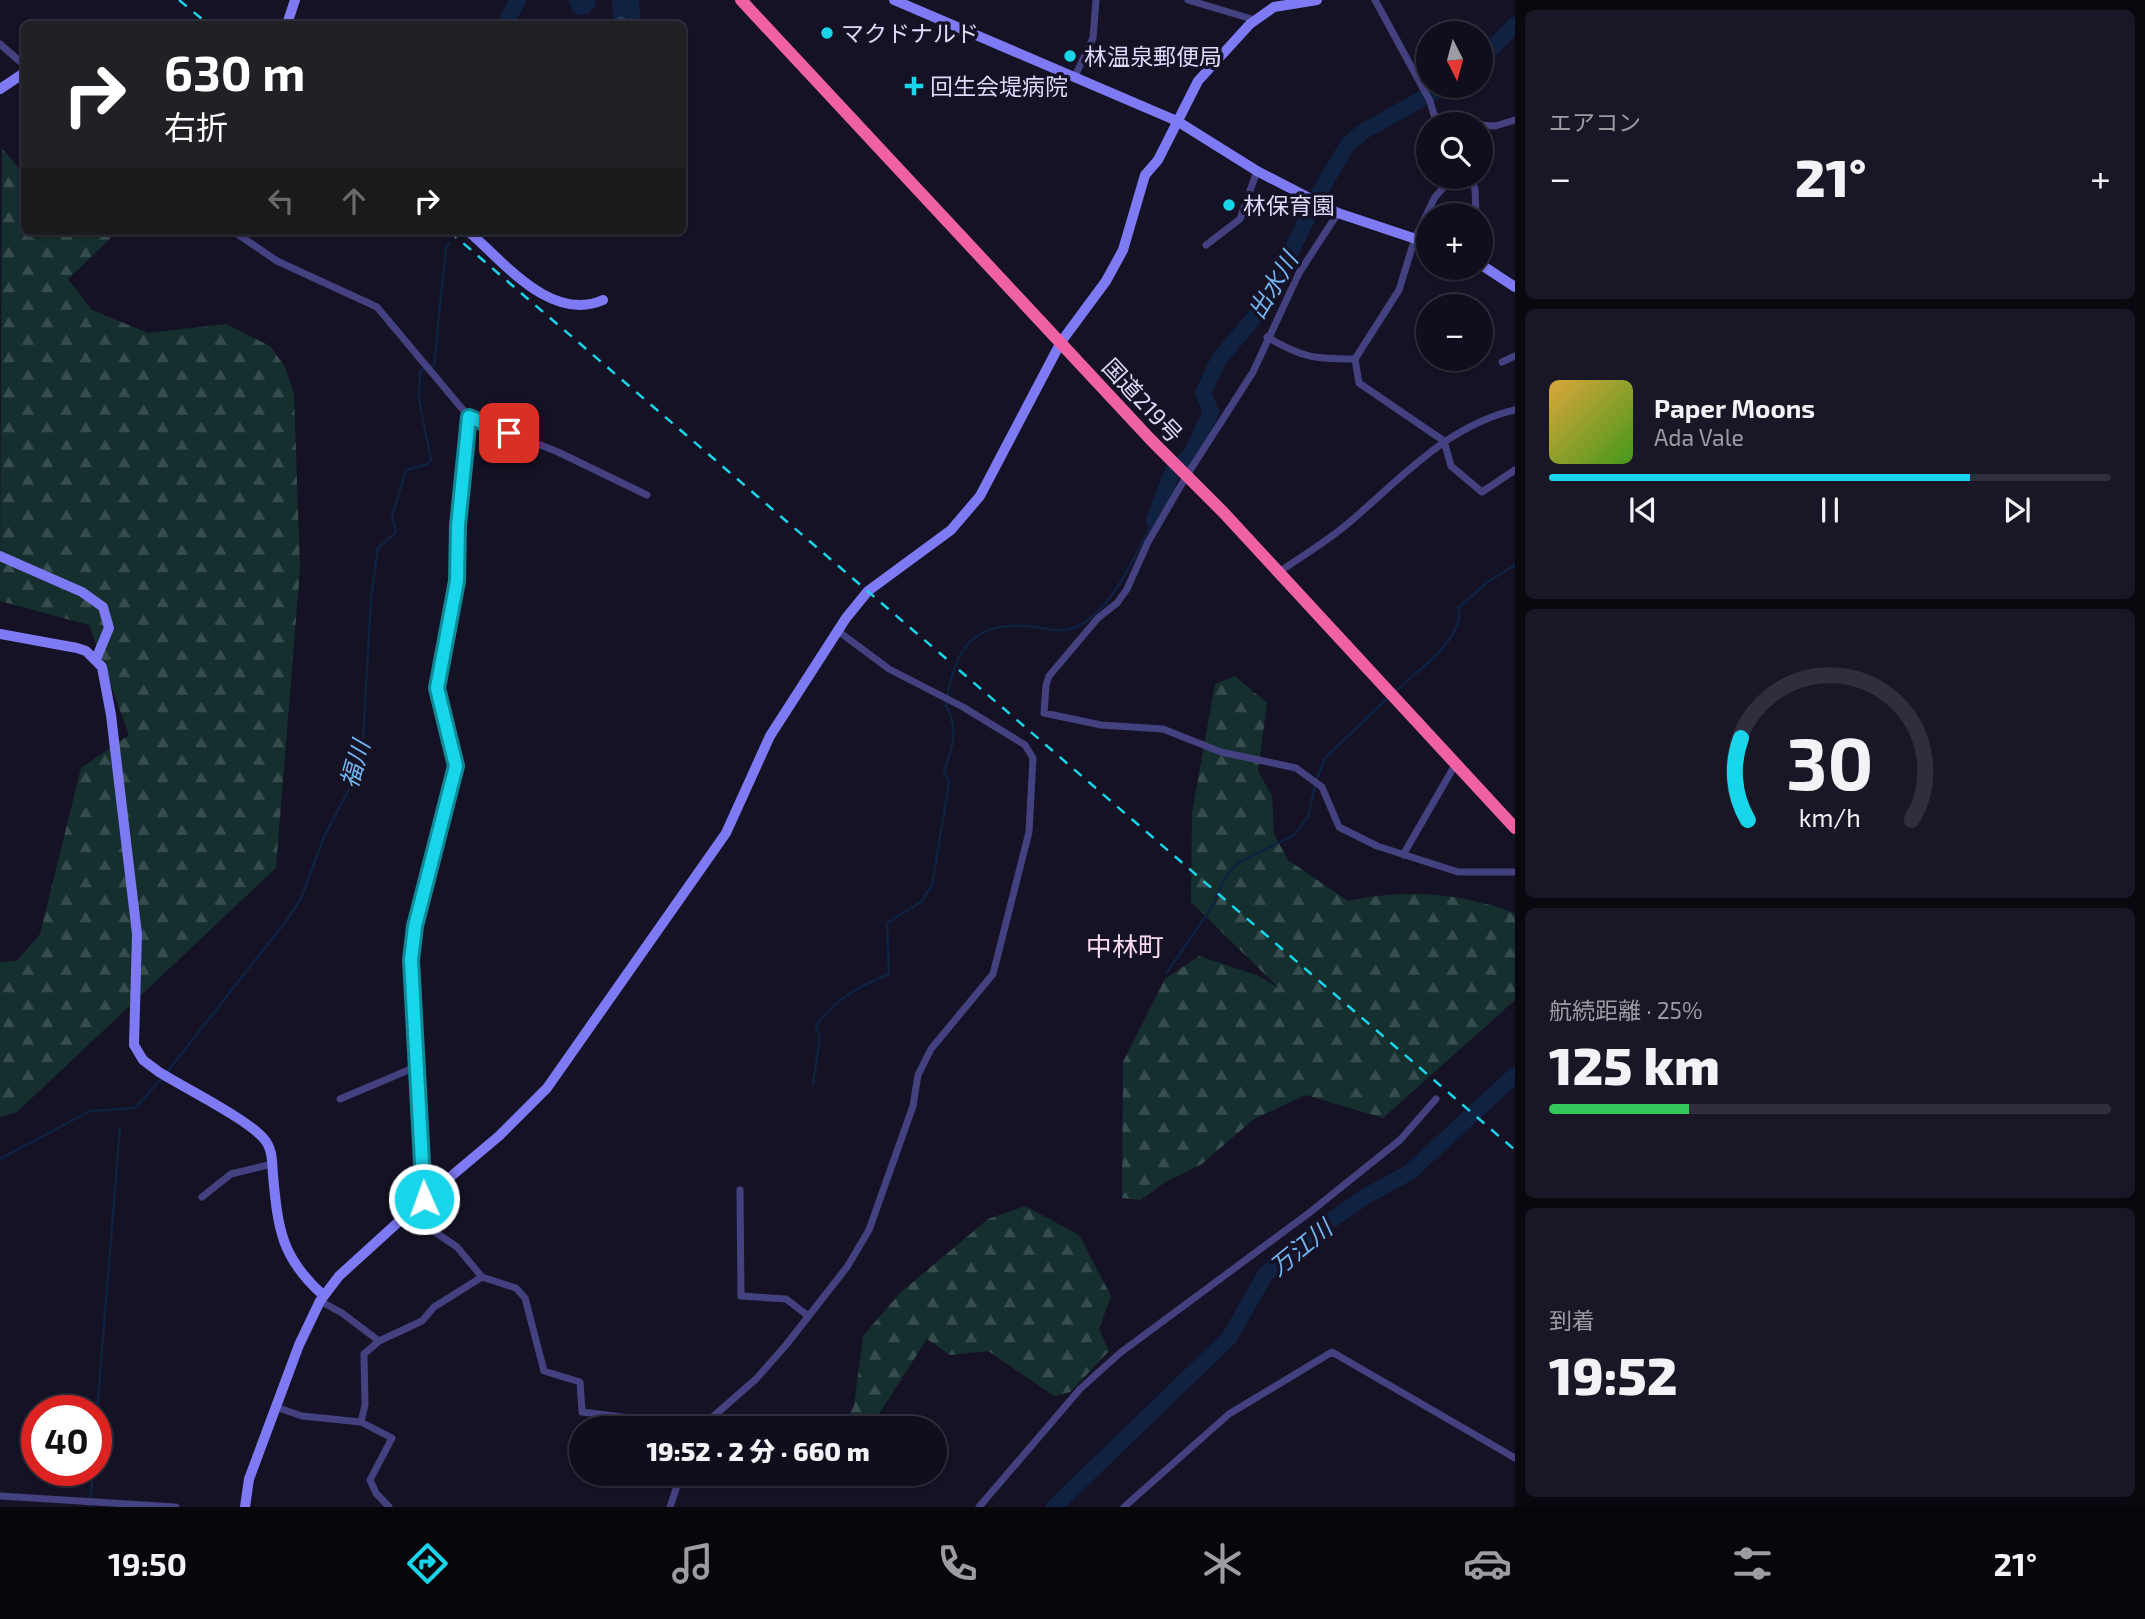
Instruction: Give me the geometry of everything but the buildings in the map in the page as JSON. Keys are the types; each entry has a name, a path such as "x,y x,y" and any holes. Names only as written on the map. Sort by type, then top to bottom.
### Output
{"highway":[{"name":"国道219号","path":"741,0 1279,572 1515,828"}],"street":[{"path":"288,21 295,0"},
{"path":"894,0 1177,121 1257,171 1338,213 1415,238"},
{"path":"1075,76 1094,38 1096,0"},
{"path":"1188,0 1255,20"},
{"path":"245,1507 249,1479 322,1299 339,1276 421,1201 499,1136 547,1088 726,832 770,736 838,631 868,591 951,530 973,508 1061,342 1106,281 1123,250 1145,175 1158,160 1198,81 1255,20 1274,8 1317,0"},
{"path":"1375,0 1430,101 1433,112"},
{"path":"0,44 21,62"},
{"path":"0,89 21,75"},
{"path":"1493,127 1515,120"},
{"path":"1206,246 1240,219 1257,171"},
{"path":"1442,189 1435,197 1415,238 1399,290 1355,359 1359,383 1444,441 1451,466 1482,492 1515,470"},
{"path":"1338,213 1299,273 1253,372 1148,542 1127,589 1117,603 1098,618 1049,676 1044,713 1101,725 1163,729 1220,752 1296,768 1322,787 1339,827 1377,846 1458,872 1515,872"},
{"path":"239,235 277,261 377,307 469,417 558,452 647,495"},
{"path":"473,235 545,297 565,306 578,307 603,300"},
{"path":"1493,273 1515,287"},
{"path":"1267,337 1293,352 1313,359 1355,359"},
{"path":"1502,362 1515,356"},
{"path":"1279,572 1343,528 1444,441 1479,420 1515,410"},
{"path":"469,417 458,525 457,581 437,688 456,766 415,926 411,960 418,1066 421,1201 435,1232 457,1247 482,1276 516,1289 524,1298 544,1371 580,1382 582,1412 614,1416"},
{"path":"0,556 82,592 103,607 108,615 109,628 96,659"},
{"path":"714,1416 756,1379 847,1267 869,1230 913,1106 918,1075 931,1049 993,974 1030,832 1033,758 1025,745 963,707 889,669 838,631"},
{"path":"0,634 77,648 96,659 105,678 137,934 134,1045 143,1060 159,1072 264,1139 272,1164 278,1223 285,1248 301,1274 322,1299 379,1341"},
{"path":"1403,855 1455,765"},
{"path":"340,1099 418,1066"},
{"path":"979,1507 1080,1389 1120,1353 1309,1213 1400,1140 1436,1100"},
{"path":"202,1197 231,1174 272,1164"},
{"path":"740,1190 741,1296 786,1299 807,1315"},
{"path":"361,1422 365,1405 365,1354 379,1341 422,1321 434,1307 482,1276"},
{"path":"1124,1507 1229,1414 1332,1352 1515,1458"},
{"path":"276,1408 302,1416 361,1422 392,1438 370,1480 376,1493 389,1507"},
{"path":"670,1507 677,1486"},
{"path":"0,1496 94,1504 176,1507"}],"green space":[{"path":"2,148 21,171 21,235 106,235 111,238 68,279 92,310 148,333 226,324 270,346 285,367 294,394 300,569 276,868 17,1112 0,1117 0,962 17,961 40,934 81,768 129,735 89,625 0,601"},
{"path":"1235,676 1267,703 1258,771 1272,796 1274,834 1288,860 1348,901 1390,895 1433,895 1475,901 1515,914 1515,1000 1383,1118 1306,1095 1254,1119 1202,1164 1165,1182 1141,1200 1122,1198 1123,1062 1165,979 1199,956 1259,976 1280,989 1191,902 1192,813 1215,684"},
{"path":"1025,1206 1079,1235 1111,1296 1099,1329 1109,1351 1070,1392 1054,1396 988,1351 950,1355 927,1339 878,1416 849,1416 854,1406 863,1336 900,1293 988,1219"}],"water":[{"path":"569,0 596,0 594,8 588,14 579,15 572,10"},
{"path":"612,0 639,0 641,21 614,21"}],"waterway":[{"name":"福川","path":"507,21 518,0"},
{"name":"出水川","path":"1493,47 1515,25"},
{"name":"出水川","path":"1154,520 1173,470 1190,456 1211,412 1203,393 1219,359 1265,305 1323,186 1348,144 1364,131 1423,98"},
{"name":"福川","path":"167,1072 287,920 301,898 324,837 348,791 363,741 371,598 378,548 396,532 392,516 406,470 428,464 431,460 419,400 420,371 434,365 446,248 449,244"},
{"path":"813,1084 820,1037 816,1026 848,995 889,974 887,923 921,902 932,885 949,784 944,770 953,738 952,722 946,706 949,686 961,654 969,642 995,628 1013,626 1066,630 1089,619 1122,580 1154,520"},
{"path":"1395,692 1447,642 1459,619 1458,608 1489,581 1515,565"},
{"path":"1317,779 1325,758 1390,696"},
{"path":"1167,972 1212,907 1225,878 1237,863 1294,835 1308,817 1315,786"},
{"name":"万江川","path":"1054,1507 1229,1338 1265,1275 1308,1236 1368,1195 1410,1172 1515,1075"},
{"name":"福川","path":"0,1159 90,1111 135,1108 163,1077"},
{"path":"98,1395 120,1127"},
{"path":"90,1507 92,1486"}],"railway":[{"path":"179,0 204,21"},
{"path":"454,235 950,662"},
{"path":"959,670 1515,1150"}],"place":[{"name":"マクドナルド","path":"827,33"},
{"name":"林温泉郵便局","path":"1070,56"},
{"name":"回生会堤病院","path":"914,86"},
{"name":"林保育園","path":"1229,205"}],"district":[{"name":"中林町","path":"1125,945"}],"route":[{"path":"424,1199 411,960 415,926 456,766 437,688 457,581 458,525 469,417 509,433"}]}
